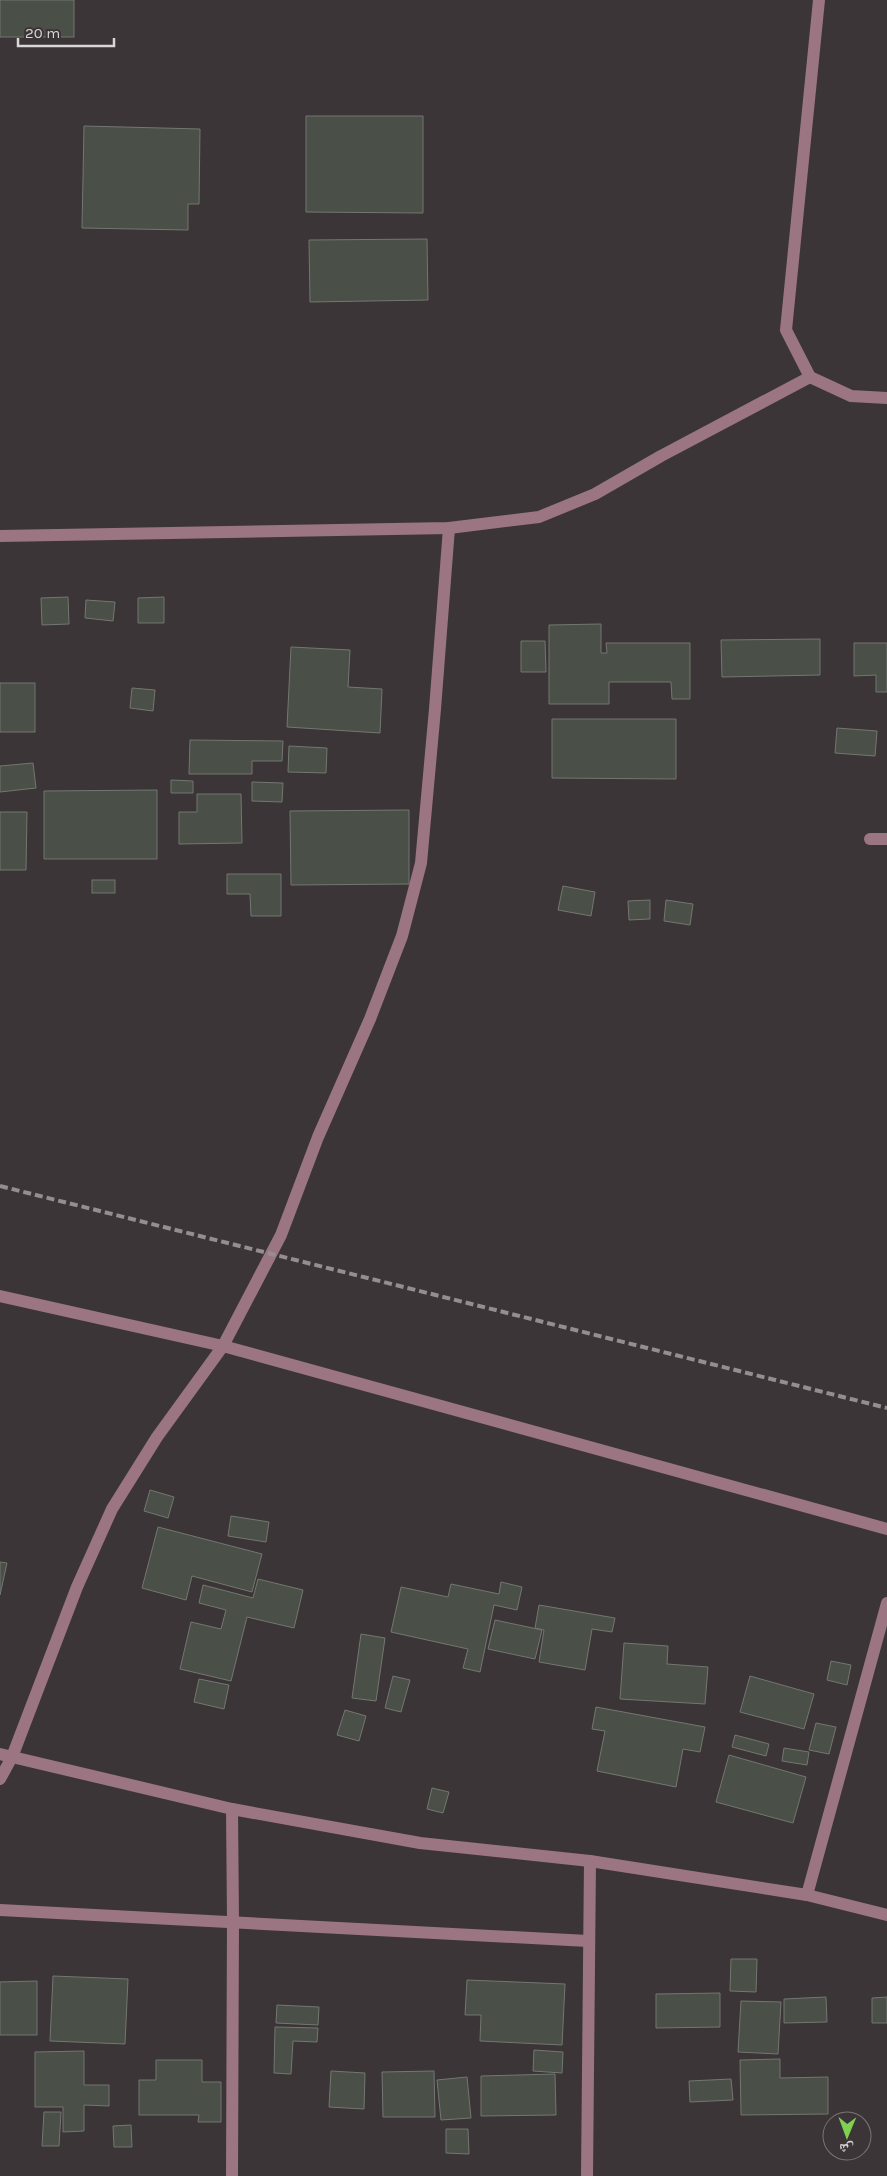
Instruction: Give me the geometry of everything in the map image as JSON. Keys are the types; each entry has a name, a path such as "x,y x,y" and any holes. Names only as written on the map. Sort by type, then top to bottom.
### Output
{"street":[{"path":"819,0 786,330 810,377 851,396 887,398"},
{"path":"0,536 449,528 539,517 595,494 660,456 810,377"},
{"path":"0,1779 6,1755 76,1587 112,1509 157,1437 223,1346 281,1235 318,1137 370,1018 402,936 421,863 449,528"},
{"path":"870,839 887,839"},
{"path":"0,1296 223,1346 887,1529"},
{"path":"807,1895 887,1603"},
{"path":"6,1755 232,1809 420,1843 590,1861 807,1895 887,1915"},
{"path":"232,1809 234,1921 232,2176"},
{"path":"587,2176 590,1861"},
{"path":"0,1910 588,1941"}],"building":[{"path":"0,0 74,0 74,37 0,37"},
{"path":"306,116 423,116 423,213 306,212"},
{"path":"84,126 200,129 199,204 188,204 188,230 82,228"},
{"path":"427,239 428,300 310,302 309,240"},
{"path":"68,597 69,624 42,625 41,598"},
{"path":"164,597 164,623 138,623 138,598"},
{"path":"86,600 115,602 113,621 85,618"},
{"path":"601,624 601,653 607,653 606,643 690,643 690,699 672,699 671,682 609,682 609,704 549,704 549,625"},
{"path":"820,639 820,675 722,677 721,640"},
{"path":"521,641 545,641 546,672 521,672"},
{"path":"854,643 887,643 887,692 876,692 876,675 854,676"},
{"path":"291,647 350,650 348,687 382,689 380,733 287,727"},
{"path":"0,683 35,683 35,732 0,732"},
{"path":"132,688 155,690 153,711 130,708"},
{"path":"552,719 676,719 676,779 552,778"},
{"path":"837,728 877,731 875,756 835,753"},
{"path":"190,740 283,741 282,761 252,761 252,774 189,774"},
{"path":"289,746 327,748 326,773 288,772"},
{"path":"33,763 36,788 0,792 0,766"},
{"path":"171,780 193,781 193,793 171,793"},
{"path":"252,782 283,783 282,802 252,801"},
{"path":"157,790 157,859 44,859 44,791"},
{"path":"197,794 241,794 242,843 179,844 179,812 197,812"},
{"path":"409,810 409,884 291,885 290,811"},
{"path":"0,812 27,812 26,870 0,870"},
{"path":"227,874 281,874 281,916 251,916 250,894 227,894"},
{"path":"92,880 115,880 115,893 92,893"},
{"path":"563,886 595,892 591,916 558,910"},
{"path":"650,900 650,919 629,920 628,901"},
{"path":"666,900 693,904 690,925 664,921"},
{"path":"150,1490 174,1497 168,1518 144,1511"},
{"path":"231,1516 269,1522 266,1542 228,1536"},
{"path":"158,1527 262,1554 252,1592 192,1576 186,1600 142,1588"},
{"path":"0,1562 7,1563 0,1595"},
{"path":"258,1579 303,1590 294,1628 247,1617 231,1681 180,1669 191,1622 221,1629 226,1610 199,1603 203,1585 253,1598"},
{"path":"501,1582 522,1587 517,1610 494,1605 480,1672 463,1668 468,1649 391,1632 401,1587 448,1597 451,1584 499,1594"},
{"path":"539,1605 615,1618 612,1632 592,1629 585,1670 539,1662 544,1630 535,1628"},
{"path":"495,1620 542,1630 535,1659 488,1649"},
{"path":"361,1634 385,1638 376,1701 352,1698"},
{"path":"624,1643 668,1646 667,1664 708,1667 705,1704 620,1699"},
{"path":"831,1661 851,1665 847,1685 827,1680"},
{"path":"393,1676 410,1680 401,1712 385,1708"},
{"path":"750,1676 814,1694 804,1729 740,1712"},
{"path":"199,1679 229,1685 224,1709 194,1702"},
{"path":"596,1707 705,1727 700,1752 683,1749 676,1787 597,1771 605,1731 592,1729"},
{"path":"345,1710 366,1716 359,1741 337,1735"},
{"path":"816,1723 836,1727 829,1754 809,1750"},
{"path":"735,1735 769,1744 766,1756 732,1747"},
{"path":"784,1748 809,1752 807,1765 782,1761"},
{"path":"729,1755 806,1777 793,1823 716,1802"},
{"path":"432,1788 449,1792 443,1813 427,1809"},
{"path":"731,1959 757,1959 756,1992 730,1991"},
{"path":"53,1976 128,1979 125,2044 50,2041"},
{"path":"467,1980 565,1984 562,2045 480,2041 481,2015 465,2015"},
{"path":"37,1981 37,2035 0,2035 0,1982"},
{"path":"720,1993 720,2027 656,2028 656,1994"},
{"path":"826,1997 827,2022 784,2023 784,1999"},
{"path":"887,1997 887,2023 872,2023 872,1998"},
{"path":"741,2001 781,2002 778,2054 738,2052"},
{"path":"277,2005 319,2007 318,2025 276,2023"},
{"path":"275,2027 318,2028 317,2042 293,2041 291,2074 274,2073"},
{"path":"534,2050 563,2052 562,2073 533,2071"},
{"path":"84,2051 84,2085 109,2085 109,2106 84,2105 84,2131 63,2132 63,2107 35,2107 35,2052"},
{"path":"780,2059 780,2078 828,2077 828,2111 822,2111 822,2114 741,2115 740,2060"},
{"path":"156,2060 202,2060 202,2082 221,2082 221,2122 198,2122 199,2115 139,2115 139,2080 156,2080"},
{"path":"331,2071 365,2073 364,2109 329,2107"},
{"path":"434,2071 435,2117 383,2117 382,2072"},
{"path":"555,2074 556,2115 481,2116 481,2076"},
{"path":"467,2077 471,2118 441,2120 437,2080"},
{"path":"731,2079 733,2100 690,2102 689,2081"},
{"path":"44,2112 61,2112 59,2146 42,2146"},
{"path":"131,2125 132,2147 114,2147 113,2126"},
{"path":"446,2129 468,2129 469,2154 446,2153"}],"railway":[{"path":"0,1186 887,1408"}]}
